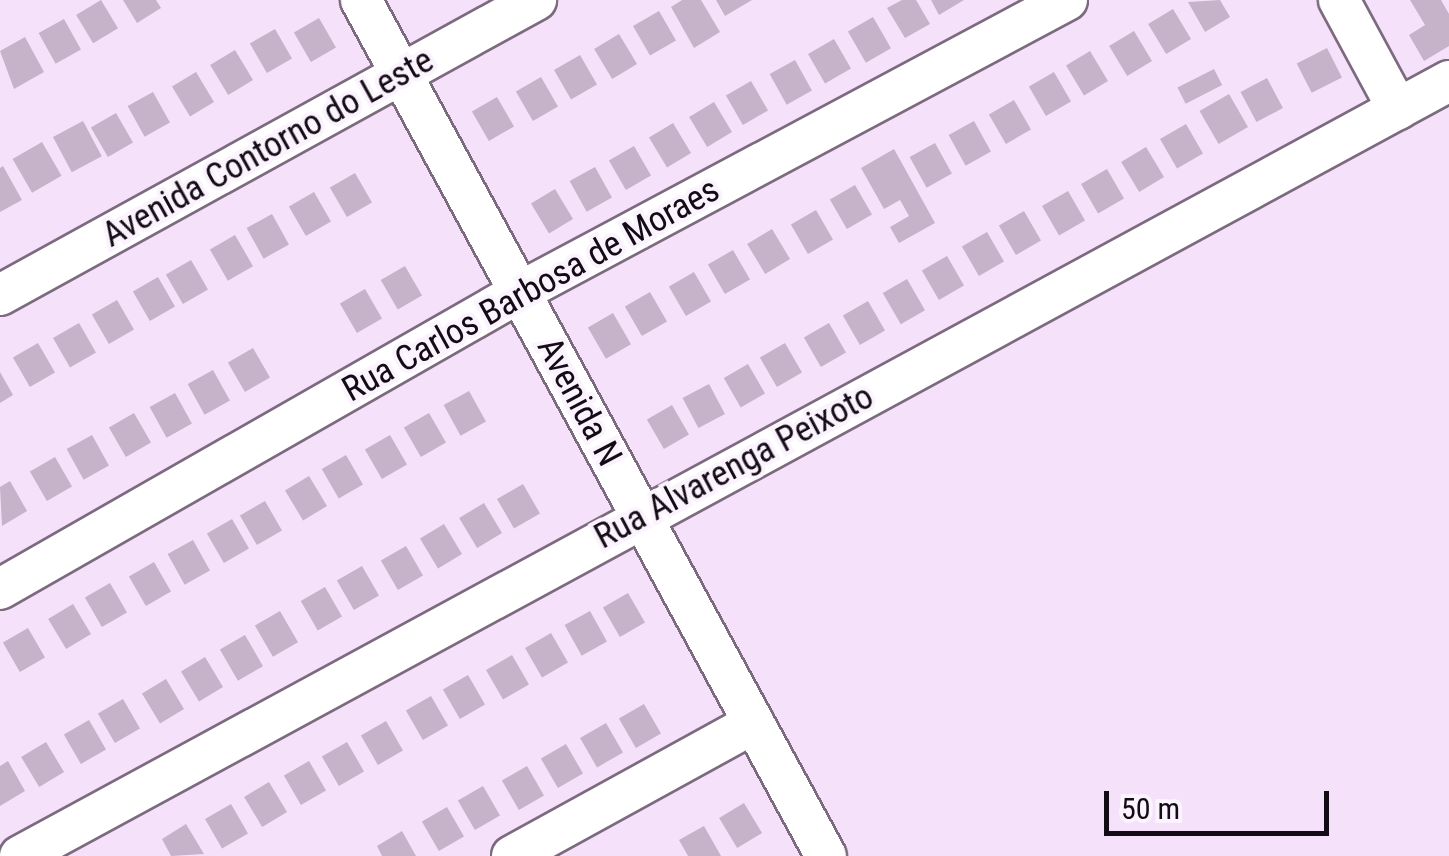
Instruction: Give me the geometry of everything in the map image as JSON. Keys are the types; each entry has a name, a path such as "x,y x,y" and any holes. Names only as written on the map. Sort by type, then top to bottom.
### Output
{"street":[{"name":"Avenida N","path":"361,0 826,856"},
{"name":"Avenida Contorno do Leste","path":"0,296 536,0"},
{"name":"Rua Carlos Barbosa de Moraes","path":"0,589 520,292 1067,0"},
{"path":"1339,0 1398,109"},
{"name":"Rua Alvarenga Peixoto","path":"20,856 1449,81"},
{"path":"512,856 754,723"}],"building":[{"path":"101,0 118,28 93,43 76,15"},
{"path":"123,0 156,0 161,8 137,23"},
{"path":"682,0 701,0 720,32 694,48 671,7"},
{"path":"716,0 752,0 725,16"},
{"path":"902,0 916,0 930,24 905,38 887,8"},
{"path":"931,0 964,0 939,15"},
{"path":"1220,0 1230,17 1205,32 1188,2"},
{"path":"1410,0 1441,0 1449,14 1449,46 1424,61 1409,35 1425,25"},
{"path":"1173,9 1191,39 1166,54 1148,24"},
{"path":"659,11 676,40 650,55 633,26"},
{"path":"873,17 891,48 866,63 848,32"},
{"path":"319,18 336,47 311,62 294,32"},
{"path":"64,19 81,50 56,64 39,33"},
{"path":"275,29 292,58 267,73 250,44"},
{"path":"1134,31 1152,61 1127,76 1109,46"},
{"path":"619,34 637,64 612,79 594,49"},
{"path":"25,37 44,72 14,89 0,51"},
{"path":"834,39 851,68 825,83 808,54"},
{"path":"1327,48 1342,77 1312,93 1297,63"},
{"path":"235,50 253,80 228,95 210,65"},
{"path":"1090,51 1108,81 1084,95 1066,65"},
{"path":"580,55 597,84 571,99 554,70"},
{"path":"795,60 812,91 787,105 770,74"},
{"path":"1214,69 1222,85 1186,104 1177,88"},
{"path":"196,72 214,102 190,116 172,86"},
{"path":"1054,72 1071,101 1046,116 1029,86"},
{"path":"541,77 558,106 533,121 516,92"},
{"path":"1267,78 1283,108 1256,122 1241,92"},
{"path":"751,81 768,110 743,125 726,96"},
{"path":"153,92 170,123 145,137 128,106"},
{"path":"1229,94 1248,127 1219,144 1200,111"},
{"path":"497,97 514,126 489,141 472,112"},
{"path":"1014,100 1031,129 1006,144 989,114"},
{"path":"714,102 732,132 707,147 689,117"},
{"path":"116,113 133,142 108,157 91,128"},
{"path":"83,121 102,156 72,172 53,137"},
{"path":"974,121 991,152 966,166 949,135"},
{"path":"673,123 691,153 667,167 649,137"},
{"path":"1186,124 1203,153 1177,168 1160,139"},
{"path":"42,142 62,176 32,193 13,159"},
{"path":"935,143 952,174 927,188 910,157"},
{"path":"634,146 651,175 626,190 609,160"},
{"path":"1146,147 1164,177 1139,192 1121,162"},
{"path":"894,149 935,223 899,243 890,227 909,216 900,200 884,209 861,168"},
{"path":"3,166 22,200 0,212 0,168"},
{"path":"595,167 612,198 587,212 570,181"},
{"path":"1107,169 1124,198 1098,213 1081,184"},
{"path":"355,173 372,202 347,217 330,188"},
{"path":"855,185 872,214 847,229 830,200"},
{"path":"555,189 573,219 549,233 531,203"},
{"path":"1068,191 1085,220 1059,235 1042,206"},
{"path":"314,192 331,221 306,236 289,206"},
{"path":"816,210 833,239 808,254 791,224"},
{"path":"1024,211 1041,240 1016,255 999,226"},
{"path":"272,214 289,245 264,259 247,228"},
{"path":"772,229 790,259 765,274 747,244"},
{"path":"987,232 1004,261 979,276 962,246"},
{"path":"235,235 253,266 228,281 210,249"},
{"path":"733,250 750,279 725,294 708,264"},
{"path":"947,256 964,285 939,300 922,270"},
{"path":"191,260 208,289 183,304 166,274"},
{"path":"405,266 422,295 398,309 381,280"},
{"path":"694,272 711,301 686,316 669,286"},
{"path":"158,277 175,306 150,321 133,292"},
{"path":"907,279 925,310 901,324 883,293"},
{"path":"365,289 382,318 357,333 340,304"},
{"path":"650,292 667,321 642,336 625,306"},
{"path":"117,300 134,329 109,344 92,314"},
{"path":"868,301 885,330 860,345 843,316"},
{"path":"613,313 631,344 606,359 588,328"},
{"path":"79,323 96,352 70,367 53,338"},
{"path":"829,323 846,352 821,367 804,338"},
{"path":"38,343 55,372 30,387 13,358"},
{"path":"785,343 802,372 777,387 760,358"},
{"path":"253,348 270,377 245,392 228,362"},
{"path":"748,364 765,393 741,407 724,378"},
{"path":"213,370 230,401 205,415 188,384"},
{"path":"0,372 13,395 0,403"},
{"path":"709,384 725,414 698,428 683,398"},
{"path":"469,391 486,422 461,436 444,405"},
{"path":"175,393 192,424 167,438 150,407"},
{"path":"672,405 689,434 664,449 647,419"},
{"path":"134,413 151,442 126,457 109,428"},
{"path":"429,413 446,442 421,457 404,427"},
{"path":"92,435 109,466 84,480 67,449"},
{"path":"390,435 407,464 382,479 365,450"},
{"path":"346,455 363,484 339,498 322,469"},
{"path":"55,457 72,486 47,501 30,472"},
{"path":"309,476 327,506 303,520 285,490"},
{"path":"10,481 27,511 2,526 0,487"},
{"path":"523,484 540,513 514,528 497,499"},
{"path":"265,501 282,530 257,545 240,516"},
{"path":"484,503 502,533 477,548 459,518"},
{"path":"232,519 249,548 224,563 207,534"},
{"path":"444,524 462,554 438,568 420,538"},
{"path":"193,540 210,571 185,585 168,554"},
{"path":"406,546 423,575 398,590 381,560"},
{"path":"154,562 171,591 146,606 129,576"},
{"path":"362,566 379,595 354,610 337,580"},
{"path":"110,583 127,612 102,627 85,598"},
{"path":"325,587 342,616 318,630 301,601"},
{"path":"628,593 645,622 620,637 603,608"},
{"path":"73,604 91,634 66,649 48,619"},
{"path":"280,611 298,642 273,657 255,626"},
{"path":"590,611 607,642 582,656 565,625"},
{"path":"28,628 45,657 20,672 3,642"},
{"path":"551,633 568,662 542,677 525,648"},
{"path":"245,635 263,666 238,681 220,650"},
{"path":"512,655 529,684 503,699 486,670"},
{"path":"205,657 223,687 199,701 181,671"},
{"path":"468,675 485,704 460,719 443,690"},
{"path":"166,679 184,709 160,723 142,693"},
{"path":"431,696 448,725 423,740 406,710"},
{"path":"123,699 140,728 115,743 98,714"},
{"path":"644,704 661,733 636,748 619,718"},
{"path":"89,720 106,749 81,764 64,734"},
{"path":"386,721 403,750 378,765 361,736"},
{"path":"606,723 623,752 597,767 580,738"},
{"path":"46,742 64,772 39,787 21,757"},
{"path":"347,742 364,771 339,786 322,757"},
{"path":"566,744 583,773 558,788 541,758"},
{"path":"8,761 25,791 0,806 0,766"},
{"path":"309,761 326,790 301,805 284,776"},
{"path":"527,766 544,795 519,810 502,781"},
{"path":"269,782 287,812 262,827 244,797"},
{"path":"483,786 500,815 475,830 458,800"},
{"path":"744,803 762,833 737,848 719,818"},
{"path":"231,804 248,833 222,848 205,819"},
{"path":"447,807 464,836 439,851 422,822"},
{"path":"186,824 204,854 171,856 162,839"},
{"path":"704,826 721,856 688,856 679,840"},
{"path":"402,831 416,856 382,856 377,846"}]}
